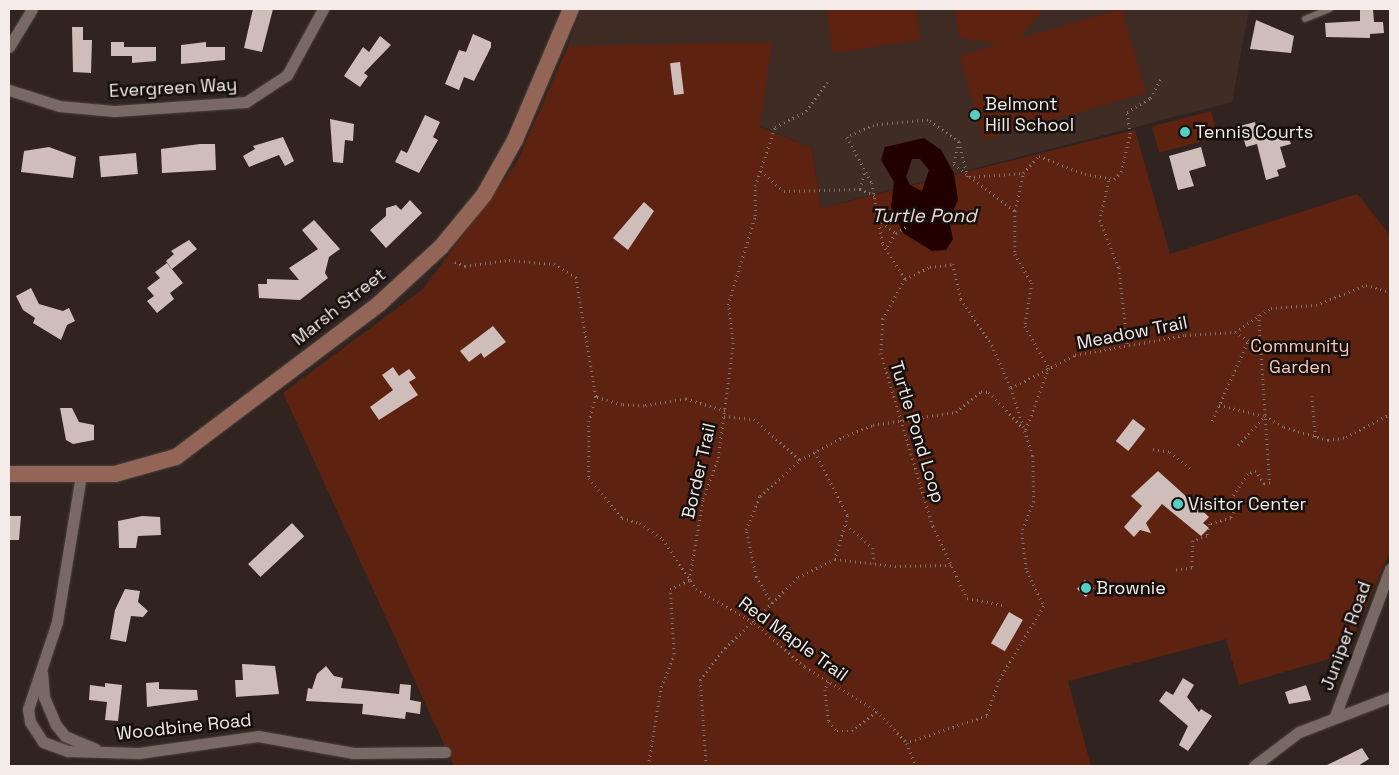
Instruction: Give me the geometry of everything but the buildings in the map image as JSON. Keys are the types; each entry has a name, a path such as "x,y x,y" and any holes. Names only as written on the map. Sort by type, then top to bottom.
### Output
{"street":[{"path":"9,47 32,9"},
{"name":"Evergreen Way","path":"9,90 59,106 114,111 246,102 287,75 323,9"},
{"name":"Marsh Street","path":"9,474 81,475 147,468 188,449 424,265 466,219 495,178 571,9"},
{"name":"Woodbine Road","path":"81,475 57,622 42,672 28,709 35,732 54,748 106,753 170,750 258,736 354,753 445,752"},
{"name":"Juniper Road","path":"1335,716 1390,569"},
{"name":"Woodbine Road","path":"42,672 49,712 65,736 106,753"},
{"path":"1254,766 1299,732 1335,716 1390,697"}],"lane":[{"path":"1305,18 1330,9"}],"path":[{"path":"1128,347 1120,268 1100,220 1109,181 1121,172 1123,164 1130,134 1127,112 1150,98 1162,77"},
{"name":"Border Trail","path":"690,580 725,411 733,344 728,305 755,216 755,186 774,127 806,111 827,82"},
{"path":"907,742 986,716 999,682 1044,606 1027,571 1022,533 1034,501 1035,474 1011,388 992,344 961,299 951,261 905,279 886,249 876,196 848,137 874,126 928,120 960,142 967,177"},
{"path":"960,142 954,164 967,177 993,190 1015,211"},
{"path":"1025,434 1049,368 1026,326 1034,293 1015,254 1015,211 1023,173 1035,158 1045,156 1109,181"},
{"path":"860,189 864,170"},
{"path":"761,171 788,191 860,189 876,196"},
{"path":"967,177 1023,173"},
{"path":"881,221 896,234"},
{"path":"886,249 896,234 907,226"},
{"path":"455,262 465,266 509,260 554,264 576,277 596,397 629,406 686,399 725,411"},
{"name":"Turtle Pond Loop","path":"905,279 883,319 881,352 904,422 933,526 950,565 967,598 1002,606"},
{"path":"1261,349 1235,332 1259,315 1294,304 1316,305 1366,285 1390,292"},
{"path":"1176,570 1192,568 1193,542 1207,536 1210,524 1231,518 1234,512 1231,499 1248,474 1256,471 1264,484 1270,483 1259,315"},
{"name":"Meadow Trail","path":"1011,388 1049,368 1095,349 1128,347 1212,331 1235,332"},
{"path":"1212,421 1248,341"},
{"path":"772,603 756,577 746,530 760,496 800,460 873,425 904,422 956,412 986,390 1022,427"},
{"path":"1312,396 1316,439"},
{"name":"Red Maple Trail","path":"596,397 589,421 589,478 622,518 640,523 663,539 696,590 756,622 805,667 877,711 907,742 916,766"},
{"path":"1219,405 1265,416 1316,439 1346,437 1390,414"},
{"path":"724,416 748,416 800,460"},
{"path":"1238,445 1265,416"},
{"path":"1153,449 1170,452 1190,468"},
{"path":"815,452 846,510 846,525 835,559"},
{"path":"846,525 873,548 874,564"},
{"path":"706,766 700,680 725,648 756,622 798,577 835,559 874,564 950,565"},
{"path":"648,766 660,687 674,654 670,589 690,580"},
{"path":"829,682 825,690 829,721 837,731 852,732 877,711"}],"shaded area":[{"name":"Belmont Hill School","path":"581,9 1249,9 1232,102 821,208 812,148 568,46"}],"green space":[{"path":"826,9 916,9 921,40 833,53"},
{"path":"954,9 1043,9 1020,38 1122,9 1146,93 983,140 960,56 998,44 960,38"},
{"name":"Community Garden","path":"772,42 760,127 812,148 821,208 1135,130 1170,254 1357,194 1390,235 1390,551 1346,654 1239,685 1226,639 1068,681 1091,766 454,766 283,393 423,289 516,164 568,46"},
{"name":"Tennis Courts","path":"1211,111 1218,137 1159,153 1152,127"}],"water":[{"name":"Turtle Pond","path":"924,138 941,150 954,173 958,200 949,220 953,239 946,250 932,251 903,233 891,207 894,182 881,160 885,147","holes":["912,159 920,159 929,170 922,191 910,185 906,177"]}],"place":[{"name":"Belmont Hill School","path":"975,115"},
{"name":"Tennis Courts","path":"1185,132"},
{"name":"Visitor Center","path":"1178,504"},
{"name":"Brownie","path":"1086,588"}]}
